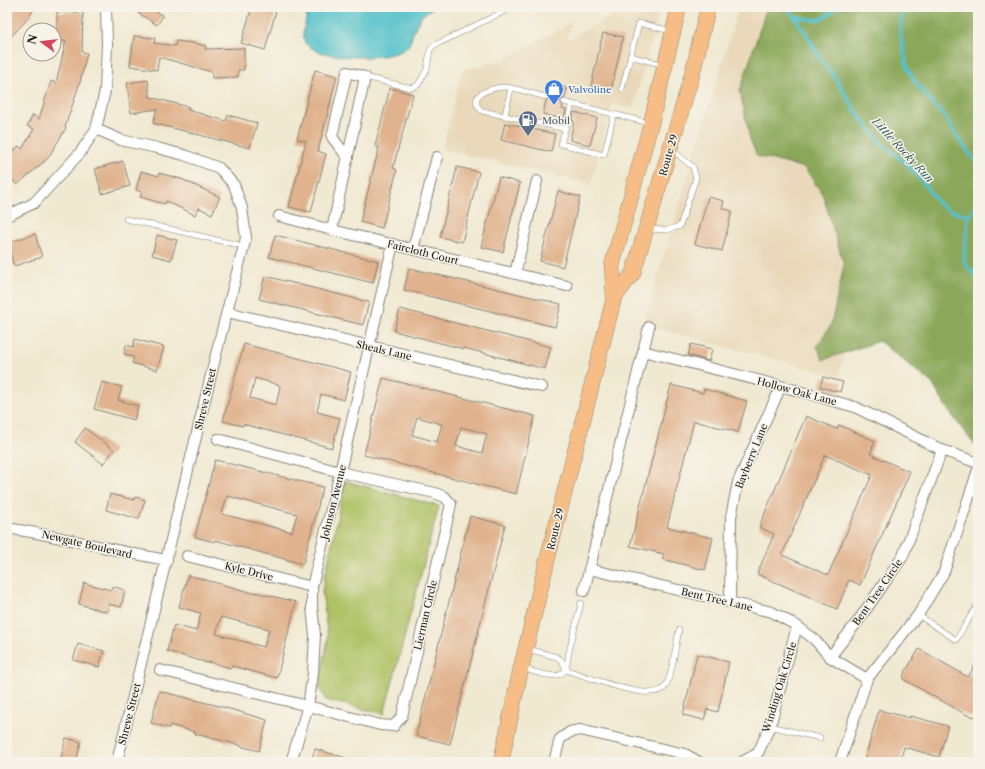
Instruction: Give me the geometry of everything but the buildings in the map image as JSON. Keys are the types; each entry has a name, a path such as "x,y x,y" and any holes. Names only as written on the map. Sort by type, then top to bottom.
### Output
{"main road":[{"name":"Route 29","path":"501,762 521,668 614,298 612,266 651,123 679,7"},
{"name":"Route 29","path":"614,298 633,273 692,75 708,7"}],"street":[{"path":"7,216 34,203 80,153 96,129 105,91 107,44 106,7"},
{"path":"332,230 348,158 365,77 347,72 332,137 348,158"},
{"name":"Shreve Street","path":"96,129 121,140 184,155 219,168 234,185 242,208 246,238 226,312 117,762"},
{"path":"413,249 437,157"},
{"path":"515,274 537,181"},
{"name":"Faircloth Court","path":"279,216 567,286"},
{"name":"Johnson Avenue","path":"291,762 308,706 313,673 315,635 312,607 312,586 393,244"},
{"name":"Sheals Lane","path":"226,312 542,387"},
{"path":"584,591 649,327"},
{"name":"Hollow Oak Lane","path":"643,351 855,406 942,450"},
{"name":"Bayberry Lane","path":"730,601 731,517 738,482 781,386"},
{"name":"Lierman Circle","path":"160,670 380,725 394,726 402,716 451,504 445,497 435,493 340,472 218,439"},
{"path":"942,450 978,463"},
{"name":"Bent Tree Circle","path":"830,657 858,621 903,556 942,450"},
{"path":"840,762 867,679 918,615 944,572 978,470"},
{"name":"Newgate Boulevard","path":"7,528 42,533 167,560"},
{"name":"Kyle Drive","path":"186,556 312,586"},
{"name":"Bent Tree Lane","path":"589,569 772,612 797,626 814,639 830,657"},
{"name":"Winding Oak Circle","path":"742,762 758,753 770,726 797,626"},
{"path":"830,657 867,679"},
{"path":"554,762 560,739 570,732 580,730 685,754 699,762"}],"lane":[{"path":"365,77 411,88 418,85 427,70 430,50 433,46 513,7"},
{"path":"622,89 638,23 673,31"},
{"path":"630,56 665,65"},
{"path":"545,97 506,87 484,92 479,95 476,102 482,111 565,129"},
{"path":"504,115 511,88"},
{"path":"564,102 651,123"},
{"path":"572,104 561,144 604,155 614,114"},
{"path":"646,229 667,230 680,226 696,178 693,167 670,148"},
{"path":"126,219 243,246"},
{"path":"521,668 548,675 560,675 566,670 580,603"},
{"path":"918,615 956,640 978,604"},
{"path":"526,648 559,658 566,670 592,680 636,691 652,693 661,691 666,686 679,630"},
{"path":"770,726 820,738"}],"shaded area":[{"path":"628,7 652,7 659,9 633,109 612,103 591,184 442,149 462,70 503,60 571,23 567,40"},
{"path":"739,7 767,7 891,159 839,376 643,325"}],"green space":[{"path":"767,7 978,7 978,445 974,444 948,410 932,383 879,341 823,360 817,346 831,325 844,265 823,195 805,168 757,156 750,139 740,91"},
{"path":"345,481 439,506 384,714 326,700 319,687 328,639 322,591"}],"water":[{"path":"309,7 436,7 426,12 420,18 407,47 390,55 352,57 316,51 305,43 303,32"}],"waterway":[{"name":"Little Rocky Run","path":"787,7 805,32 822,61 832,73 857,113 881,143 906,163 939,204 953,212 964,214 968,218 964,259 966,265 978,278"},
{"path":"794,16 817,20 826,16 837,7"},
{"path":"900,7 902,15 900,32 907,67 914,80 936,108 944,115 956,135 978,165"},
{"path":"968,218 974,209 978,196"}],"place":[{"name":"Valvoline","path":"554,106"},
{"name":"Mobil","path":"528,137"}]}
